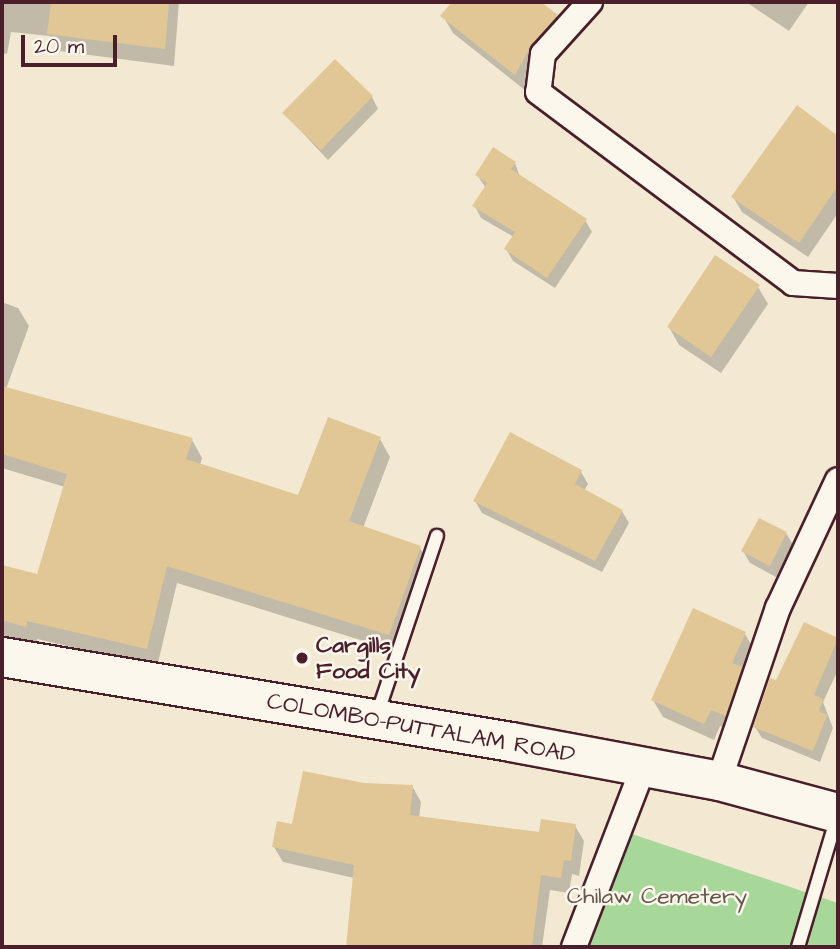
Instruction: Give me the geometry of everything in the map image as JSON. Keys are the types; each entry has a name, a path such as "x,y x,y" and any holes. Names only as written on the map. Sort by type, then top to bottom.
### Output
{"highway":[{"name":"COLOMBO-PUTTALAM ROAD","path":"2,657 376,719 719,781 838,813"}],"street":[{"path":"590,2 543,54 538,92 793,283 838,286"},
{"path":"719,781 778,608 838,480"},
{"path":"574,947 643,768"}],"lane":[{"path":"376,719 437,536"},
{"path":"799,947 838,813"}],"green space":[{"name":"Chilaw Cemetery","path":"626,832 838,903 838,947 585,947"}],"building":[{"path":"51,2 169,2 165,49 47,34"},
{"path":"452,2 541,2 558,15 532,44 515,75 440,16"},
{"path":"335,59 373,96 321,150 282,113"},
{"path":"797,105 838,136 838,186 799,243 731,197"},
{"path":"493,147 516,162 511,169 587,219 547,278 504,249 515,232 472,206 487,183 475,175"},
{"path":"715,255 760,285 711,357 667,327"},
{"path":"2,386 193,438 186,459 298,495 328,417 381,437 349,521 421,546 389,635 167,566 147,649 27,621 26,627 2,620 2,565 37,574 67,474 2,454"},
{"path":"510,432 582,470 575,484 623,510 595,561 473,501"},
{"path":"759,518 787,532 770,566 741,551"},
{"path":"693,608 746,632 732,663 742,667 726,716 711,710 704,724 651,700"},
{"path":"804,622 838,638 814,695 823,699 819,711 827,715 813,751 753,727 770,678 776,680"},
{"path":"303,771 364,783 413,785 410,815 539,832 541,819 576,824 571,861 564,860 561,878 541,875 532,947 346,947 354,865 272,847 277,821 292,824"}],"place":[{"name":"Cargills Food City","path":"302,658"}]}
